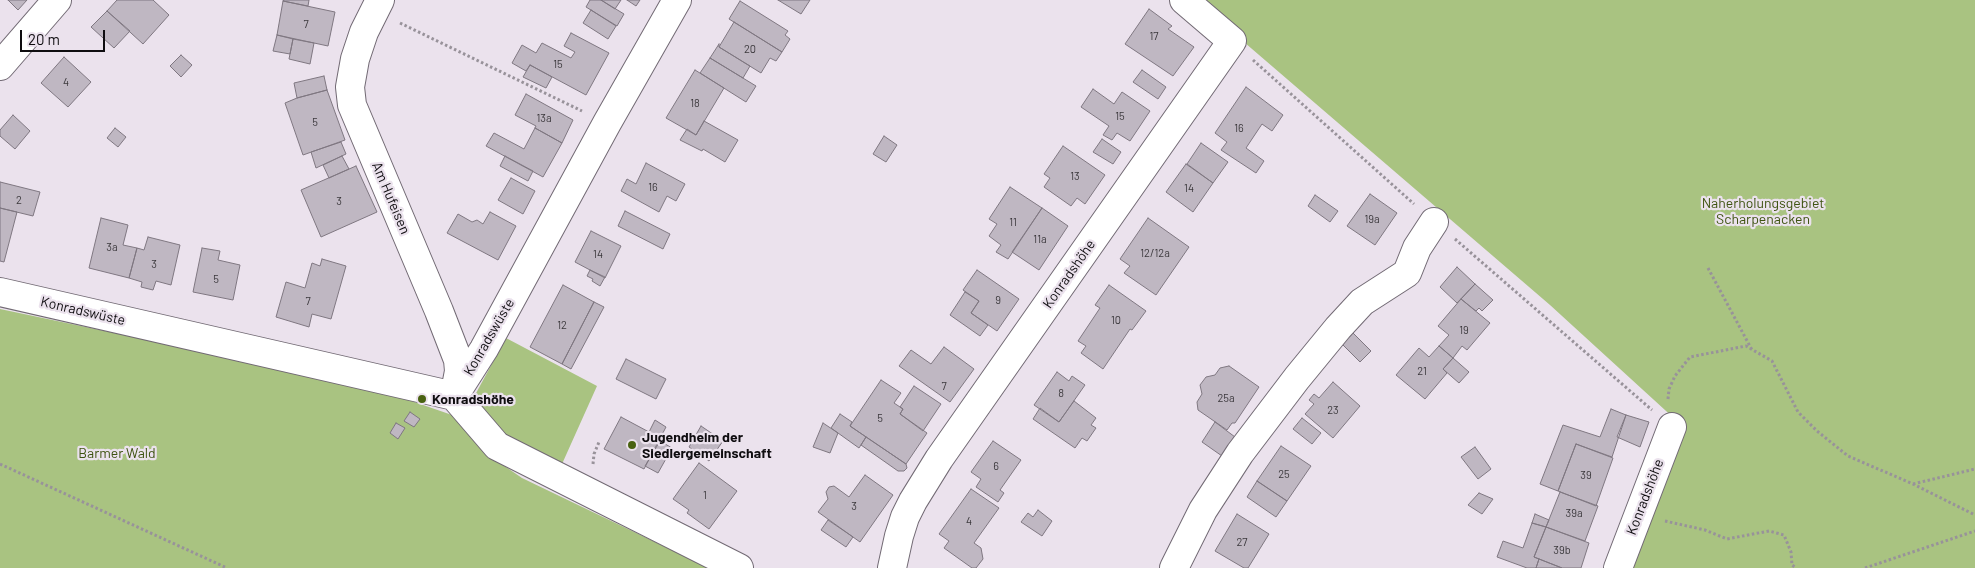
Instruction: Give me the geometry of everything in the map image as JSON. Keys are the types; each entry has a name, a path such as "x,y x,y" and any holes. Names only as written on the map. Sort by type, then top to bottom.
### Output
{"street":[{"path":"0,66 57,0"},
{"name":"Konradswüste","path":"0,292 454,396 484,349 607,123 677,0"},
{"name":"Konradshöhe","path":"892,568 899,536 913,500 1232,41 1184,0"},
{"name":"Am Hufeisen","path":"378,5 364,32 355,59 350,87 352,105 458,360 459,371 454,396"},
{"path":"1174,568 1203,510 1240,452 1308,363 1362,302 1407,273 1417,248 1434,222"},
{"path":"454,396 497,446 738,568"},
{"name":"Konradshöhe","path":"1618,568 1672,427"}],"path":[{"path":"378,5 607,123"},
{"path":"1708,268 1753,350"},
{"path":"1672,427 1667,405 1669,389 1675,376 1690,357 1746,346 1772,361 1798,412 1817,431 1848,456 1913,484 1975,515"},
{"path":"0,464 227,568"},
{"path":"1913,484 1975,469"},
{"path":"1637,517 1705,530 1727,539 1769,531 1784,535 1791,552 1792,565 1796,568"},
{"path":"1865,568 1975,531"}],"green space":[{"name":"Naherholungsgebiet Scharpenacken","path":"1206,0 1975,0 1975,568 1633,568 1642,523 1677,421 1550,305 1209,12"},
{"name":"Barmer Wald","path":"0,309 238,359 400,397 452,415 503,465 522,478 709,568 0,568"},
{"path":"506,338 597,386 562,464 515,443 497,430 478,411 475,395"}],"building":[{"path":"8,0 27,0 18,10"},
{"path":"117,0 153,0 169,15 143,44 107,11"},
{"path":"284,0 309,0 308,6"},
{"path":"590,0 601,0 624,14 617,26 586,7"},
{"path":"601,0 621,0 615,9"},
{"path":"627,0 640,0 636,6"},
{"path":"778,0 810,0 801,14"},
{"path":"283,1 335,12 328,46 277,35"},
{"path":"740,1 788,31 785,35 790,39 782,52 729,19"},
{"path":"1149,9 1172,26 1168,29 1194,47 1173,76 1125,44"},
{"path":"591,10 616,26 608,39 583,23"},
{"path":"107,11 130,31 114,48 91,27"},
{"path":"734,22 782,52 776,61 770,58 761,73 719,47"},
{"path":"571,33 609,53 586,95 530,65 526,71 512,63 522,45 536,53 542,43 571,58 575,52 564,46"},
{"path":"277,35 293,39 290,54 273,51"},
{"path":"293,39 314,43 310,64 289,59"},
{"path":"719,44 719,47 750,66 743,78 710,58"},
{"path":"181,55 192,65 181,77 170,66"},
{"path":"64,57 91,82 68,107 41,83"},
{"path":"710,58 756,86 746,102 700,73"},
{"path":"530,65 552,77 546,88 523,77"},
{"path":"695,70 724,88 696,135 666,118"},
{"path":"1142,70 1166,87 1158,99 1133,82"},
{"path":"324,76 327,90 297,98 294,83"},
{"path":"1246,87 1283,115 1272,131 1262,124 1246,148 1264,161 1256,173 1221,150 1227,142 1215,133"},
{"path":"1093,89 1114,104 1122,92 1150,111 1130,141 1117,133 1112,140 1103,135 1109,126 1081,107"},
{"path":"327,90 345,140 303,155 285,103"},
{"path":"526,94 573,120 562,143 515,115"},
{"path":"13,115 30,131 15,149 0,136 0,130"},
{"path":"704,121 738,140 725,162 703,149 702,151 680,140 687,129 696,135"},
{"path":"115,128 126,137 118,147 107,138"},
{"path":"535,128 562,143 543,177 486,146 494,133 524,149"},
{"path":"884,136 897,145 886,162 873,154"},
{"path":"1102,139 1121,152 1113,164 1093,152"},
{"path":"341,142 346,154 316,168 311,152"},
{"path":"1201,143 1228,162 1213,183 1187,164"},
{"path":"1063,146 1105,175 1085,204 1077,198 1071,206 1044,187 1050,178 1044,174"},
{"path":"342,156 349,169 329,178 323,165"},
{"path":"505,156 533,171 528,181 500,166"},
{"path":"646,163 685,184 676,201 667,196 659,212 621,191 627,179 636,184"},
{"path":"1186,164 1213,183 1193,212 1166,192"},
{"path":"356,166 377,212 321,237 301,190"},
{"path":"511,178 535,191 523,214 498,200"},
{"path":"0,182 40,192 33,216 0,208"},
{"path":"1010,187 1042,208 1008,259 996,252 1001,245 989,236 997,224 989,219"},
{"path":"1370,194 1397,213 1375,245 1347,226"},
{"path":"1315,195 1338,211 1330,222 1308,206"},
{"path":"0,208 17,212 4,262 0,261"},
{"path":"1042,208 1068,226 1039,270 1012,252"},
{"path":"625,211 670,234 663,249 618,226"},
{"path":"490,212 516,226 498,260 447,233 458,214 472,222 477,220 483,224"},
{"path":"101,218 128,225 123,245 137,248 129,278 89,268"},
{"path":"1148,218 1189,247 1156,295 1124,273 1130,266 1120,259"},
{"path":"591,231 621,246 605,278 575,262"},
{"path":"148,237 180,245 171,285 156,281 153,290 141,287 142,282 129,278 137,248 144,250"},
{"path":"202,248 220,251 218,260 240,265 233,300 193,292"},
{"path":"322,259 346,266 331,319 312,314 309,327 276,317 286,282 305,288 312,263 320,266"},
{"path":"1457,267 1475,284 1457,303 1440,287"},
{"path":"590,270 605,277 600,286 587,276"},
{"path":"977,270 1019,299 997,331 971,313 979,301 963,290"},
{"path":"1475,284 1493,300 1482,311 1479,308 1476,311 1461,299"},
{"path":"563,285 594,302 562,364 530,347"},
{"path":"1109,285 1146,311 1132,330 1130,329 1103,369 1081,353 1086,346 1078,341 1100,308 1095,305"},
{"path":"965,292 979,301 971,313 988,325 980,336 950,315"},
{"path":"1461,299 1490,323 1467,350 1462,346 1453,358 1439,346 1449,335 1438,326"},
{"path":"594,302 604,307 571,369 562,364"},
{"path":"1353,333 1371,351 1360,362 1342,344"},
{"path":"1439,346 1453,358 1443,369 1447,373 1425,399 1396,375 1419,348 1429,357"},
{"path":"944,347 974,369 950,402 899,366 911,350 931,364"},
{"path":"1453,358 1469,372 1459,383 1443,369"},
{"path":"626,359 666,379 656,399 616,379"},
{"path":"1229,366 1259,387 1235,423 1232,423 1227,430 1198,410 1197,402 1202,394 1200,385 1206,377 1215,375 1220,368"},
{"path":"1057,372 1069,381 1072,376 1085,385 1059,422 1034,405"},
{"path":"881,380 901,393 894,403 903,409 900,414 927,433 906,464 850,426"},
{"path":"1333,382 1360,406 1333,438 1305,414 1314,404 1309,400 1314,394 1319,398"},
{"path":"914,386 941,404 923,431 900,414 903,409 900,407"},
{"path":"1074,401 1096,418 1091,425 1096,428 1087,441 1082,438 1075,448 1033,419 1040,408 1059,422"},
{"path":"1611,409 1626,415 1612,457 1576,444 1558,491 1540,484 1563,425 1600,437"},
{"path":"410,412 420,419 414,427 404,421"},
{"path":"840,414 852,422 850,426 866,437 859,448 831,428"},
{"path":"1626,415 1649,422 1640,447 1617,437"},
{"name":"Jugendheim der Siedlergemeinschaft","path":"621,417 649,432 655,420 666,427 644,469 604,449"},
{"path":"1302,418 1321,433 1312,444 1293,429"},
{"path":"1215,422 1235,437 1222,456 1202,442"},
{"path":"396,423 405,428 398,439 390,433"},
{"path":"823,423 838,433 830,453 813,447"},
{"path":"701,426 723,441 709,461 689,447"},
{"path":"866,437 906,464 907,468 904,471 898,471 861,445"},
{"path":"660,441 672,448 658,473 645,466"},
{"path":"993,441 1021,460 1000,490 1004,493 998,502 976,487 981,479 971,472"},
{"path":"1576,444 1613,458 1596,506 1558,491"},
{"path":"1281,446 1311,466 1287,501 1257,481"},
{"path":"1475,447 1491,469 1478,479 1461,457"},
{"path":"699,463 737,491 709,529 687,513 689,510 673,499"},
{"path":"865,475 893,495 860,542 818,512 828,499 826,492 829,487 834,486 849,497"},
{"path":"1257,481 1287,501 1276,517 1247,497"},
{"path":"971,489 999,508 974,543 981,548 983,559 976,568 972,568 944,548 949,541 939,534"},
{"path":"1560,492 1598,506 1585,541 1546,527"},
{"path":"1479,493 1493,499 1482,514 1468,505"},
{"path":"1038,510 1052,521 1042,536 1021,522 1028,513 1033,517"},
{"path":"1237,514 1269,534 1248,568 1244,568 1215,551"},
{"path":"1535,514 1549,520 1546,527 1532,523"},
{"path":"828,520 853,537 846,547 821,530"},
{"path":"1532,523 1546,527 1534,557 1539,559 1536,568 1527,568 1497,557 1503,541 1523,548"},
{"path":"1546,527 1589,543 1581,568 1562,568 1534,557"},
{"path":"1539,559 1562,568 1536,568"}],"place":[{"name":"Konradshöhe","path":"422,399"},
{"name":"Jugendheim der Siedlergemeinschaft","path":"632,445"}]}
